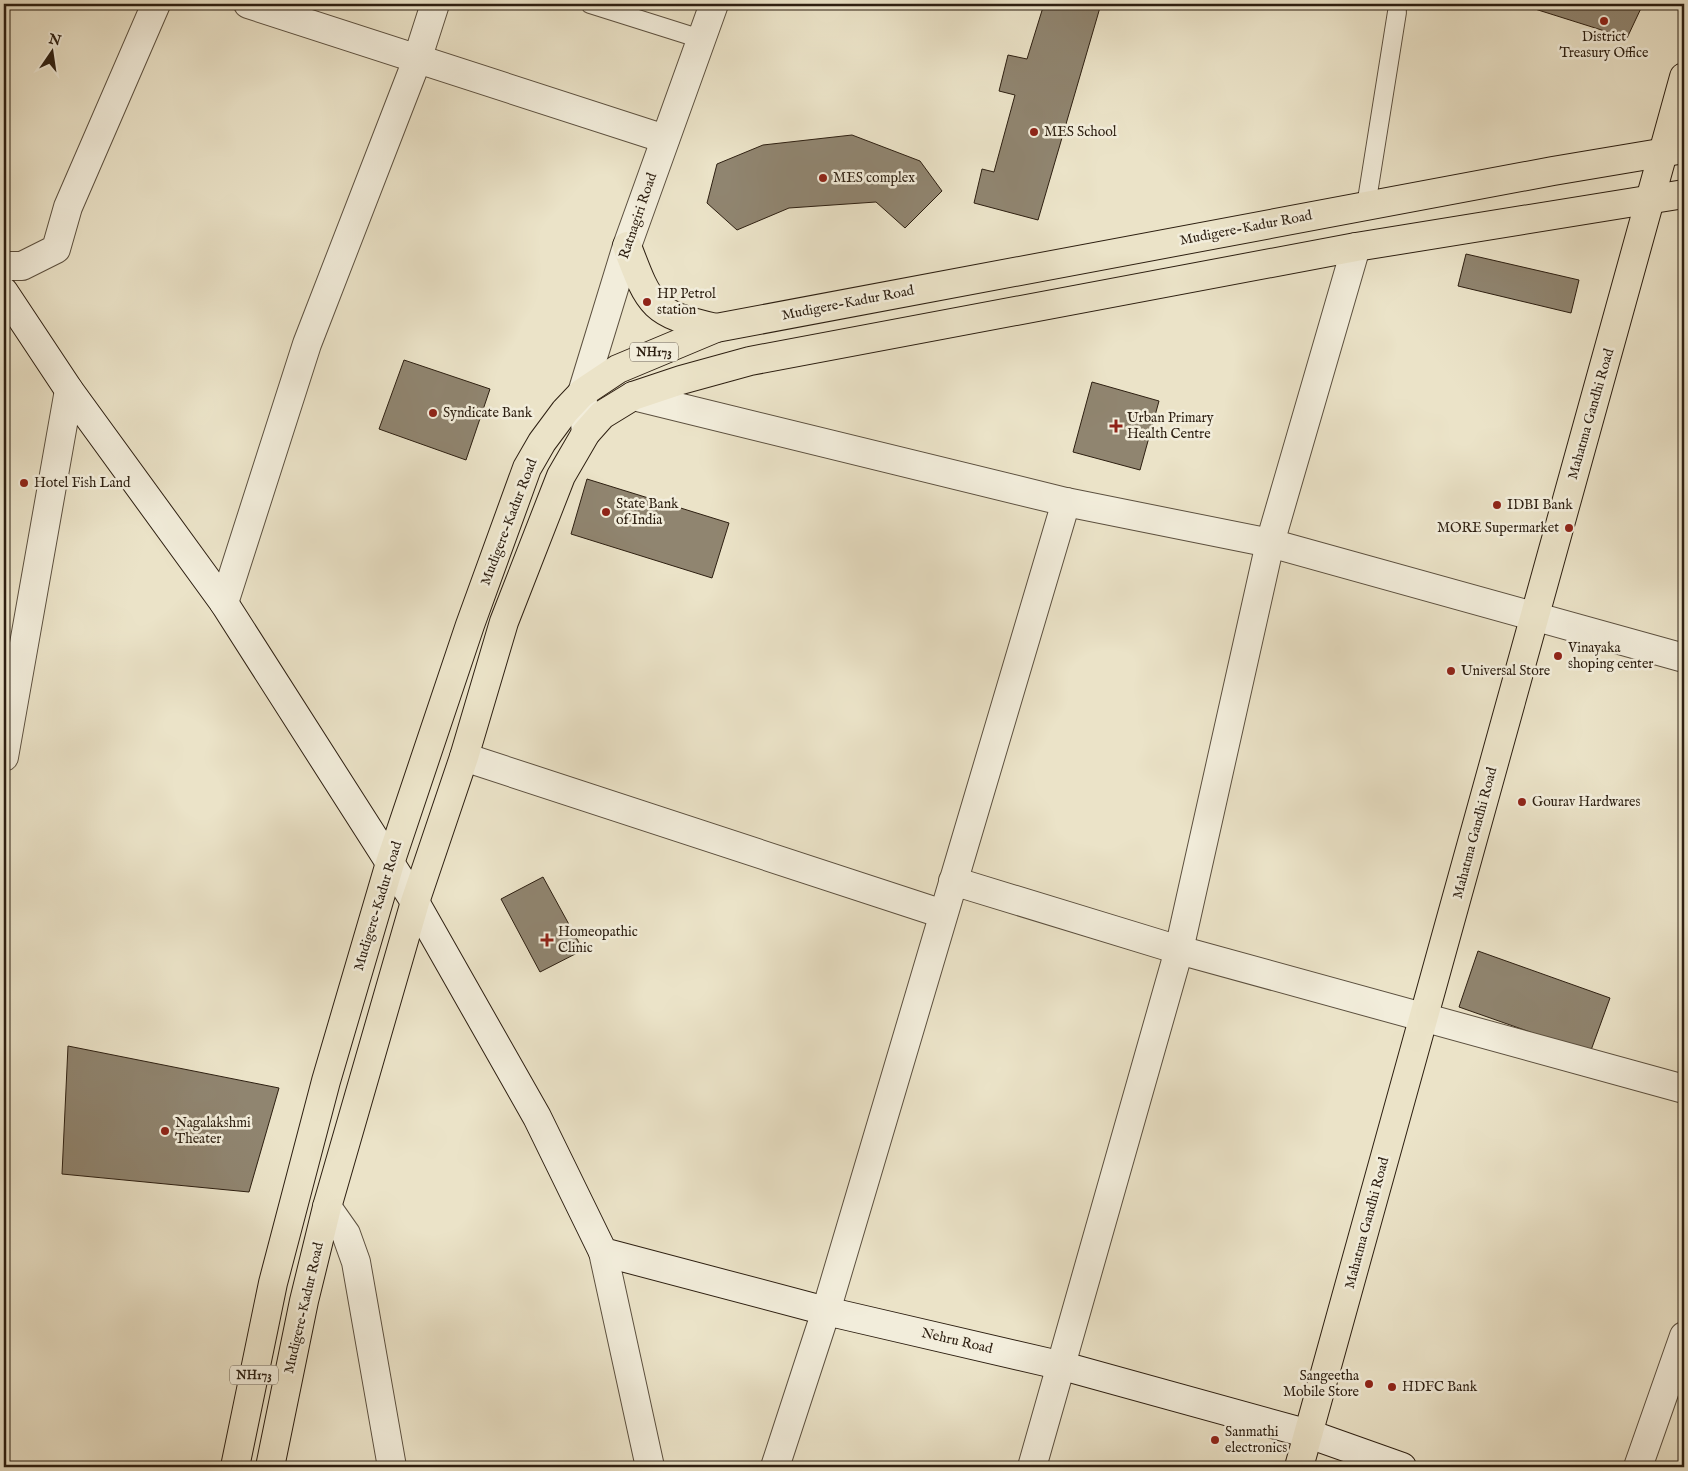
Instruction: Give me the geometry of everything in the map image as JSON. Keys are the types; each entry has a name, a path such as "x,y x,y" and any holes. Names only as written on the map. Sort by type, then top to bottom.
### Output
{"main road":[{"name":"Mahatma Gandhi Road","path":"1299,1467 1534,615 1652,199 1674,151 1684,77"},
{"name":"Mudigere-Kadur Road","path":"235,1467 274,1283 326,1081 390,863 470,625 527,468 542,442 582,393 618,369 716,328 1366,206 1674,151"},
{"name":"Mudigere-Kadur Road","path":"270,1467 304,1301 328,1207 415,902 464,757 504,622 561,476 586,432 602,415 633,396 681,380 750,361 1356,247 1684,194"},
{"path":"628,246 643,287 659,308 676,319 716,328"}],"street":[{"path":"4,266 22,266 56,249 68,207 156,4"},
{"path":"248,4 665,139"},
{"path":"224,603 307,344 417,60 435,4"},
{"name":"Ratnagiri Road","path":"586,432 582,393 628,246 714,4"},
{"path":"1032,1467 1063,1366 1180,950 1270,543 1356,247"},
{"path":"7,304 224,603 415,902 537,1117 603,1252 650,1467"},
{"path":"4,757 68,390"},
{"path":"633,396 1066,502 1270,543 1684,658"},
{"path":"775,1467 826,1310 1066,502"},
{"path":"464,757 943,914"},
{"path":"953,881 1180,950 1684,1089"},
{"path":"328,1207 346,1234 356,1262 392,1467"},
{"name":"Nehru Road","path":"603,1252 826,1310 1063,1366 1309,1434 1402,1467"},
{"path":"1638,1467 1684,1336"}],"lane":[{"path":"590,4 701,39"},
{"path":"1366,206 1397,12"}],"building":[{"name":"MES School","path":"1044,4 1101,4 1038,220 974,203 982,169 994,172 1015,95 999,91 1008,55 1027,59"},
{"name":"District Treasury Office","path":"1519,4 1643,4 1627,38"},
{"name":"MES complex","path":"852,135 920,161 942,191 905,228 876,202 789,208 737,230 707,203 717,164 763,145"},
{"path":"1466,254 1579,280 1571,313 1458,286"},
{"name":"Syndicate Bank","path":"404,360 490,389 466,460 379,429"},
{"name":"Urban Primary Health Centre","path":"1092,382 1159,401 1140,470 1073,452"},
{"path":"587,479 729,523 712,578 571,534"},
{"path":"543,877 583,950 540,972 501,899"},
{"path":"1478,951 1610,998 1590,1053 1459,1007"},
{"name":"Nagalakshmi Theater","path":"68,1046 279,1088 249,1192 62,1174"}],"place":[{"name":"District Treasury Office","path":"1604,21"},
{"name":"MES School","path":"1034,132"},
{"name":"MES complex","path":"823,178"},
{"name":"HP Petrol station","path":"647,302"},
{"name":"Syndicate Bank","path":"433,413"},
{"name":"Urban Primary Health Centre","path":"1116,426"},
{"name":"Hotel Fish Land","path":"24,483"},
{"name":"IDBI Bank","path":"1497,505"},
{"name":"State Bank of India","path":"606,512"},
{"name":"MORE Supermarket","path":"1569,528"},
{"name":"Vinayaka shoping center","path":"1558,656"},
{"name":"Universal Store","path":"1451,671"},
{"name":"Gourav Hardwares","path":"1522,802"},
{"name":"Homeopathic Clinic","path":"547,940"},
{"name":"Nagalakshmi Theater","path":"165,1131"},
{"name":"Sangeetha Mobile Store","path":"1369,1384"},
{"name":"HDFC Bank","path":"1392,1387"},
{"name":"Sanmathi electronics","path":"1215,1440"}]}
